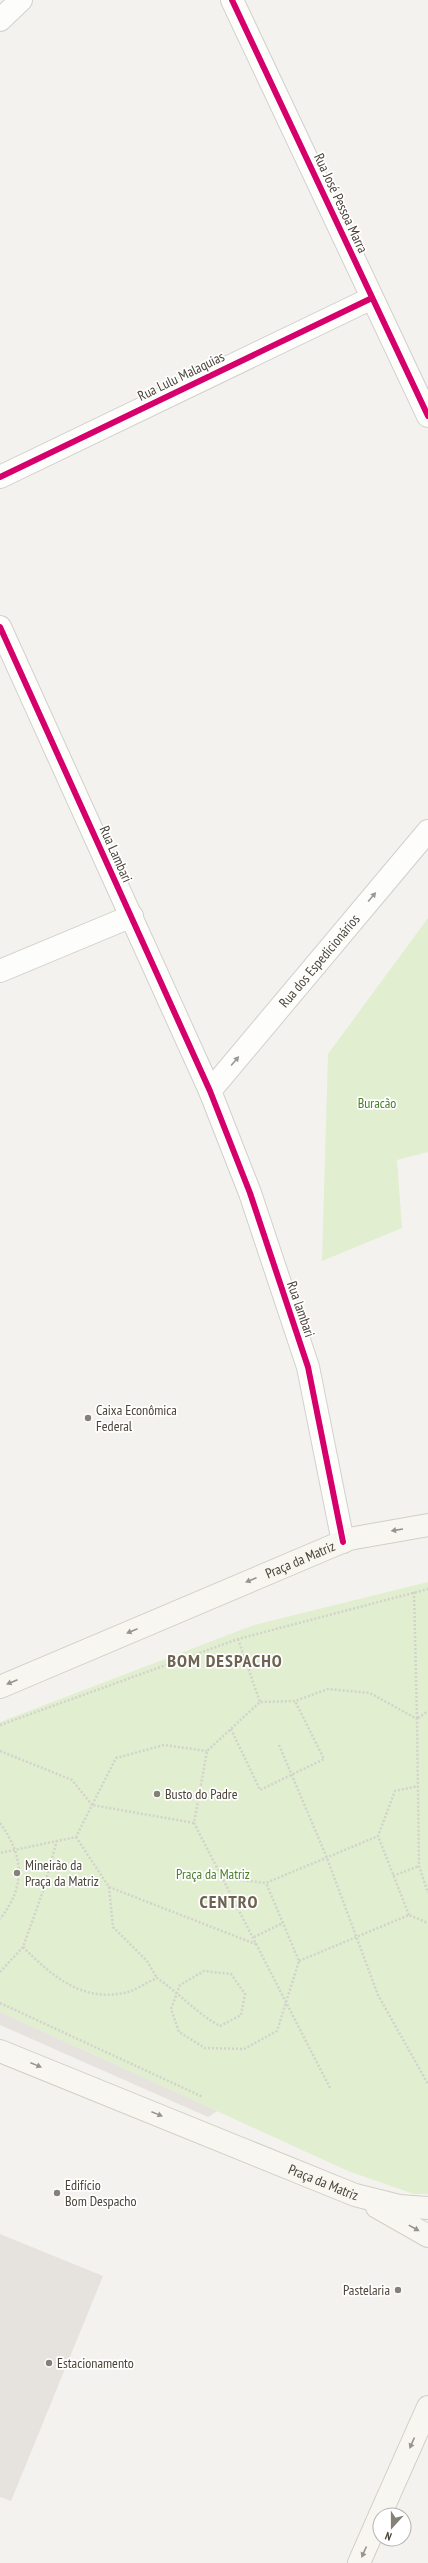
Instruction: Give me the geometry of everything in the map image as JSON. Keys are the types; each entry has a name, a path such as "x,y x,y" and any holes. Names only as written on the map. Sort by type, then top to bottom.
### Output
{"main road":[{"name":"Praça da Matriz","path":"0,1687 343,1542 365,1535 428,1524"},
{"name":"Praça da Matriz","path":"0,2050 355,2195 399,2206 428,2208"},
{"path":"355,2195 428,2236"},
{"path":"384,2507 428,2408"},
{"path":"359,2563 372,2533"}],"street":[{"path":"0,20 22,0"},
{"name":"Rua José Pessoa Marra","path":"232,0 428,416"},
{"name":"Rua Lulu Malaquias","path":"0,477 372,298"},
{"name":"Rua Lambari","path":"0,627 210,1091"},
{"name":"Rua dos Espedicionários","path":"210,1091 428,831"},
{"path":"0,971 132,916"},
{"name":"Rua lambari","path":"210,1091 250,1193 308,1367 343,1542"}],"path":[{"path":"0,1725 238,1639 428,1589"},
{"path":"414,1592 419,1866 428,1892"},
{"path":"238,1639 260,1702"},
{"path":"330,2088 286,2003 259,1945 194,1823 207,1751 260,1702 295,1701 328,1689 370,1693 417,1719"},
{"path":"231,1729 260,1790 324,1759 295,1701"},
{"path":"417,1719 428,1711"},
{"path":"279,1744 327,1858 378,1995 428,2084"},
{"path":"76,1837 116,1758 164,1745 207,1751"},
{"path":"0,1750 72,1780 92,1805 194,1823"},
{"path":"409,1916 378,1836 394,1791 418,1786"},
{"path":"0,1823 12,1839 19,1860 18,1883 12,1904 0,1919"},
{"path":"223,1878 266,1883 378,1836"},
{"path":"0,1853 76,1837"},
{"path":"76,1837 109,1886 113,1927 147,1962 157,1978 177,1992 201,2015 220,2026 241,2015 245,1994 231,1974 204,1971 180,1985 177,1992 171,2009 179,2032 205,2048 244,2049 278,2031 299,1961 266,1883"},
{"path":"0,1972 23,1947 43,1891 57,1840"},
{"path":"393,1876 419,1866"},
{"path":"109,1886 259,1945"},
{"path":"299,1961 409,1916 428,1923"},
{"path":"254,1937 282,1923"},
{"path":"23,1947 47,1972 89,1994 124,1993 157,1978"}],"green space":[{"name":"Buracão","path":"428,918 428,1152 397,1160 402,1228 322,1261 328,1054"},
{"name":"Praça da Matriz","path":"428,1582 428,2194 414,2194 348,2171 0,2012 0,1722 254,1625"}],"shaded area":[{"path":"0,2012 217,2111 208,2117 0,2025"},
{"name":"Estacionamento","path":"0,2234 103,2276 11,2501 0,2497"}],"cycle path":[{"path":"232,0 428,416"},
{"path":"0,477 372,298"},
{"path":"0,627 210,1091 250,1193 308,1367 343,1542"}],"place":[{"name":"Caixa Econômica Federal","path":"88,1418"},
{"name":"Busto do Padre","path":"157,1794"},
{"name":"Mineirão da Praça da Matriz","path":"17,1873"},
{"name":"Edifício Bom Despacho","path":"57,2193"},
{"name":"Pastelaria","path":"398,2290"},
{"name":"Estacionamento","path":"49,2363"}],"district":[{"name":"BOM DESPACHO","path":"225,1660"},
{"name":"CENTRO","path":"229,1901"}]}
